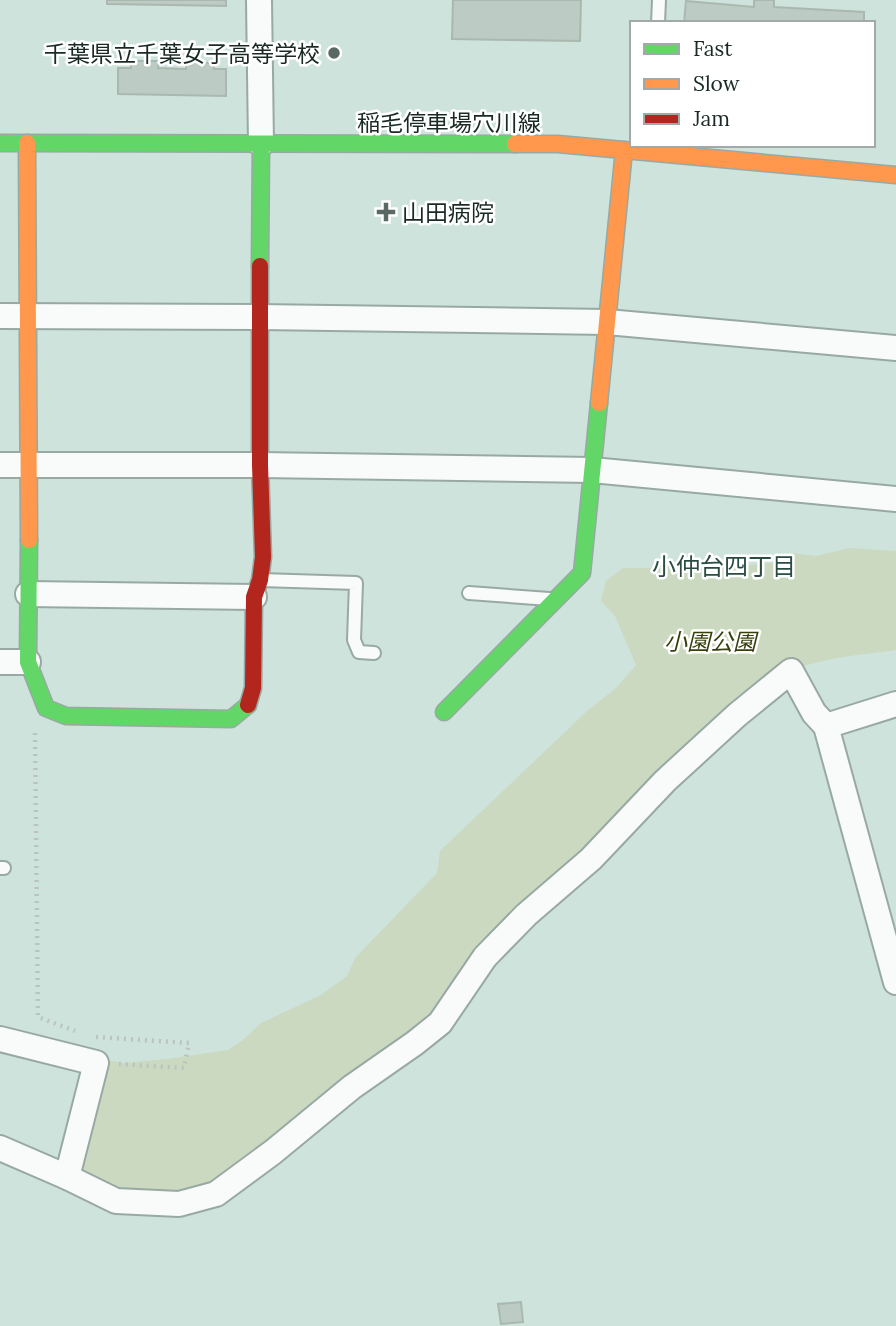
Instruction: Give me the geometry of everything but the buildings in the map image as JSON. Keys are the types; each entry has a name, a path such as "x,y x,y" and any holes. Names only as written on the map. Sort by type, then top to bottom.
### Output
{"street":[{"path":"27,143 28,662 46,708 66,716 230,719 248,708 253,688 257,588 263,557 260,465 259,0"},
{"name":"稲毛停車場穴川線","path":"0,143 558,144 624,150 687,150 896,175"},
{"path":"444,712 582,573 624,150"},
{"path":"0,316 607,322 896,348"},
{"path":"0,465 260,465 592,470 896,499"},
{"path":"29,594 257,588"},
{"path":"0,662 28,662"},
{"path":"0,1148 116,1201 179,1204 216,1194 273,1152 352,1087 415,1044 440,1023 485,957 517,924 592,859 665,781 737,715 791,671 814,713 825,726 896,982"},
{"path":"825,726 896,704"},
{"path":"0,1039 96,1063 67,1177"}],"lane":[{"path":"658,21 659,0"},
{"path":"257,588 356,583 354,640 359,652 374,653"},
{"path":"469,593 554,599"}],"path":[{"path":"46,708 35,722 37,1017 76,1032"},
{"path":"89,1036 189,1043 184,1068 96,1063"}],"green space":[{"name":"小園公園","path":"850,548 896,551 896,650 829,660 791,671 655,792 436,1021 215,1189 178,1199 115,1196 73,1175 107,1060 124,1063 228,1050 261,1023 321,995 347,976 355,958 437,873 440,851 587,711 616,688 636,665 615,616 601,601 606,581 623,568 711,565 726,562 749,565 783,562 791,559 792,553 816,556"}],"traffic: fast":[{"path":"0,143 515,144"},
{"path":"260,266 261,144"},
{"path":"444,712 582,573 599,403"},
{"path":"29,540 28,662 46,708 66,716 231,719 248,705"}],"traffic: slow":[{"path":"27,143 29,540"},
{"path":"515,144 558,144 896,175"},
{"path":"599,403 624,150"}],"traffic: jam":[{"path":"248,705 253,688 254,597 260,580 263,557 260,266"}],"place":[{"name":"千葉県立千葉女子高等学校","path":"334,53"},
{"name":"山田病院","path":"386,212"}],"district":[{"name":"小仲台四丁目","path":"724,566"}]}
